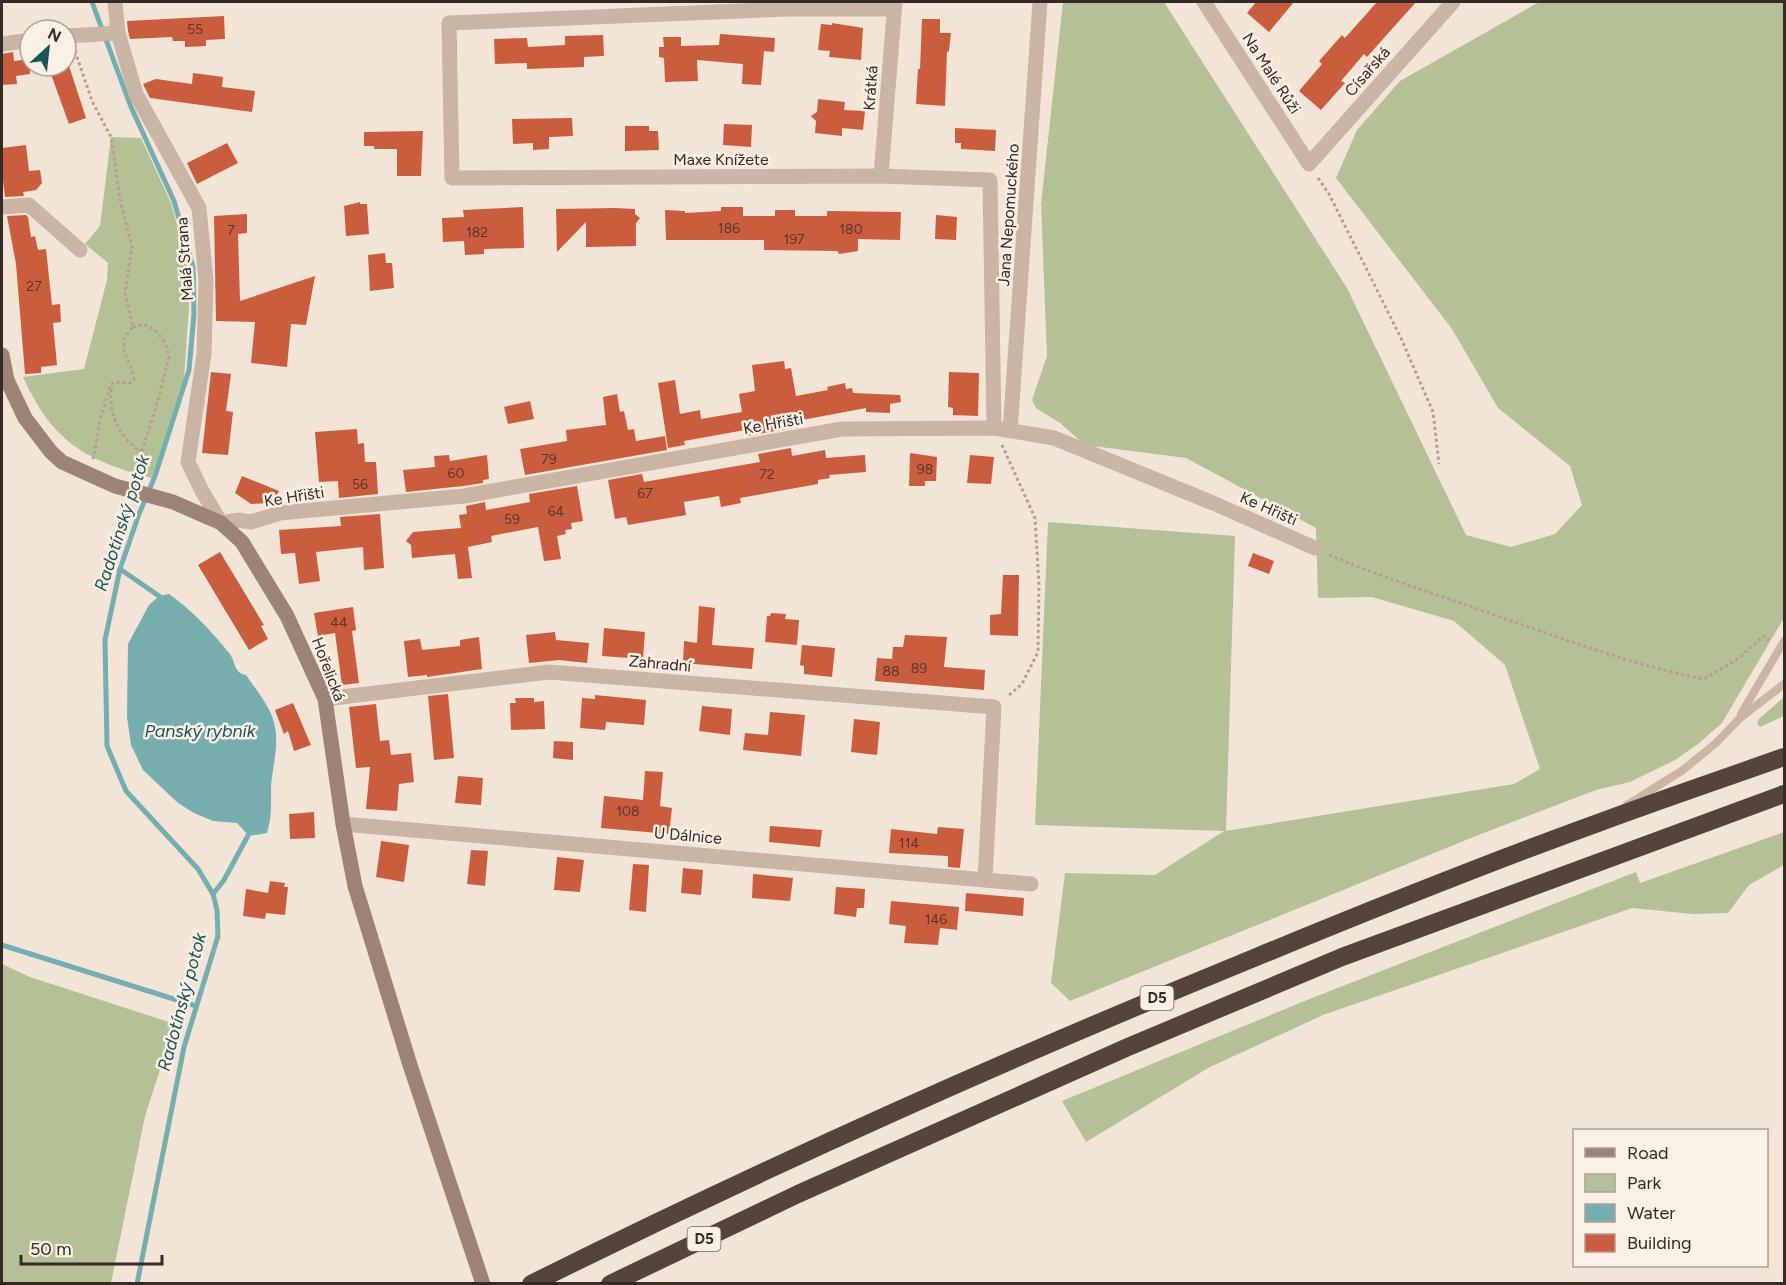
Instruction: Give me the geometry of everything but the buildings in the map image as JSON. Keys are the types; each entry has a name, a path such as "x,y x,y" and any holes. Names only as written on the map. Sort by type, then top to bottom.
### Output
{"highway":[{"name":"D5","path":"538,1280 788,1160 1032,1050 1359,915 1596,824 1785,757"},
{"name":"D5","path":"610,1284 798,1194 1128,1047 1332,962 1783,795"}],"main road":[{"name":"Hořelická","path":"2,355 7,380 25,418 51,452 62,462 115,486 173,502 221,523 242,542 287,616 325,699 343,824 355,886 410,1065 483,1284"}],"street":[{"name":"Malá Strana","path":"115,2 115,33 136,94 199,208 206,280 204,344 188,462 221,523"},
{"name":"Jana Nepomuckého","path":"1010,431 1041,2"},
{"name":"Císařská","path":"1309,164 1453,2"},
{"name":"Na Malé Růži","path":"1207,3 1309,164"},
{"name":"Maxe Knížete","path":"894,5 449,23 452,178 881,176 990,180"},
{"name":"Krátká","path":"881,176 894,5"},
{"path":"78,35 115,33"},
{"path":"2,44 18,42"},
{"name":"Jana Nepomuckého","path":"990,180 994,428"},
{"path":"2,207 29,205 80,250"},
{"name":"Ke Hřišti","path":"221,523 239,519 251,522 280,513 464,496 842,429 994,428 1054,438 1213,503 1315,548"},
{"name":"Zahradní","path":"325,699 549,672 994,707"},
{"path":"985,879 994,707"},
{"name":"U Dálnice","path":"343,824 1031,884"}],"lane":[{"path":"1740,718 1783,644"},
{"path":"1596,824 1683,770 1716,743 1740,718 1785,684"}],"path":[{"path":"78,63 92,101 111,137 120,199 132,247 125,293 133,327"},
{"path":"1309,164 1329,194 1400,336 1433,412 1439,464"},
{"path":"111,384 130,383 134,380 123,345 124,338 133,327 144,324 156,331 168,350 169,357 163,385 133,476"},
{"path":"111,384 110,406 115,422 141,453"},
{"path":"92,461 101,417 111,384"},
{"path":"994,428 1035,518 1039,596 1038,652 1022,684 994,707"},
{"path":"1315,548 1370,572 1568,641 1656,669 1704,680 1739,658 1763,636 1783,644"}],"green space":[{"path":"1063,2 1164,2 1347,288 1466,535 1511,547 1555,534 1582,505 1570,466 1498,408 1452,329 1336,178 1357,130 1400,81 1539,2 1784,2 1784,618 1722,723 1675,760 1630,782 1596,790 1481,834 1070,1001 1051,983 1065,873 1155,875 1224,831 1035,825 1048,522 1235,536 1226,831 1514,784 1540,769 1505,665 1454,621 1372,597 1318,598 1316,528 1186,458 1085,445 1060,423 1036,408 1032,400 1047,356 1041,204"},
{"path":"111,137 141,138 171,203 187,259 189,307 184,378 152,478 107,464 73,445 46,418 23,377 84,369 107,280 108,263 85,244 100,226"},
{"path":"1784,697 1784,716 1760,727 1757,724 1759,719"},
{"path":"1784,832 1784,865 1749,885 1728,913 1692,914 1632,908 1323,1015 1210,1067 1086,1142 1062,1101 1317,996 1636,872 1640,883"},
{"path":"2,964 30,977 175,1024 145,1116 111,1283 2,1283"}],"water":[{"name":"Panský rybník","path":"169,594 194,614 230,654 237,670 246,675 271,713 276,742 267,833 249,836 237,823 213,821 178,803 143,770 131,745 127,717 128,644 149,605 159,596"}],"waterway":[{"name":"Radotínský potok","path":"92,2 131,107 174,201 193,267 194,314 189,370 155,476 120,569 105,640 107,746 126,791 198,869 213,894 217,910 218,936 184,1047 137,1284"},
{"path":"120,569 159,596 161,601"},
{"path":"213,894 224,880 251,830"},
{"path":"2,945 196,1006"}]}
